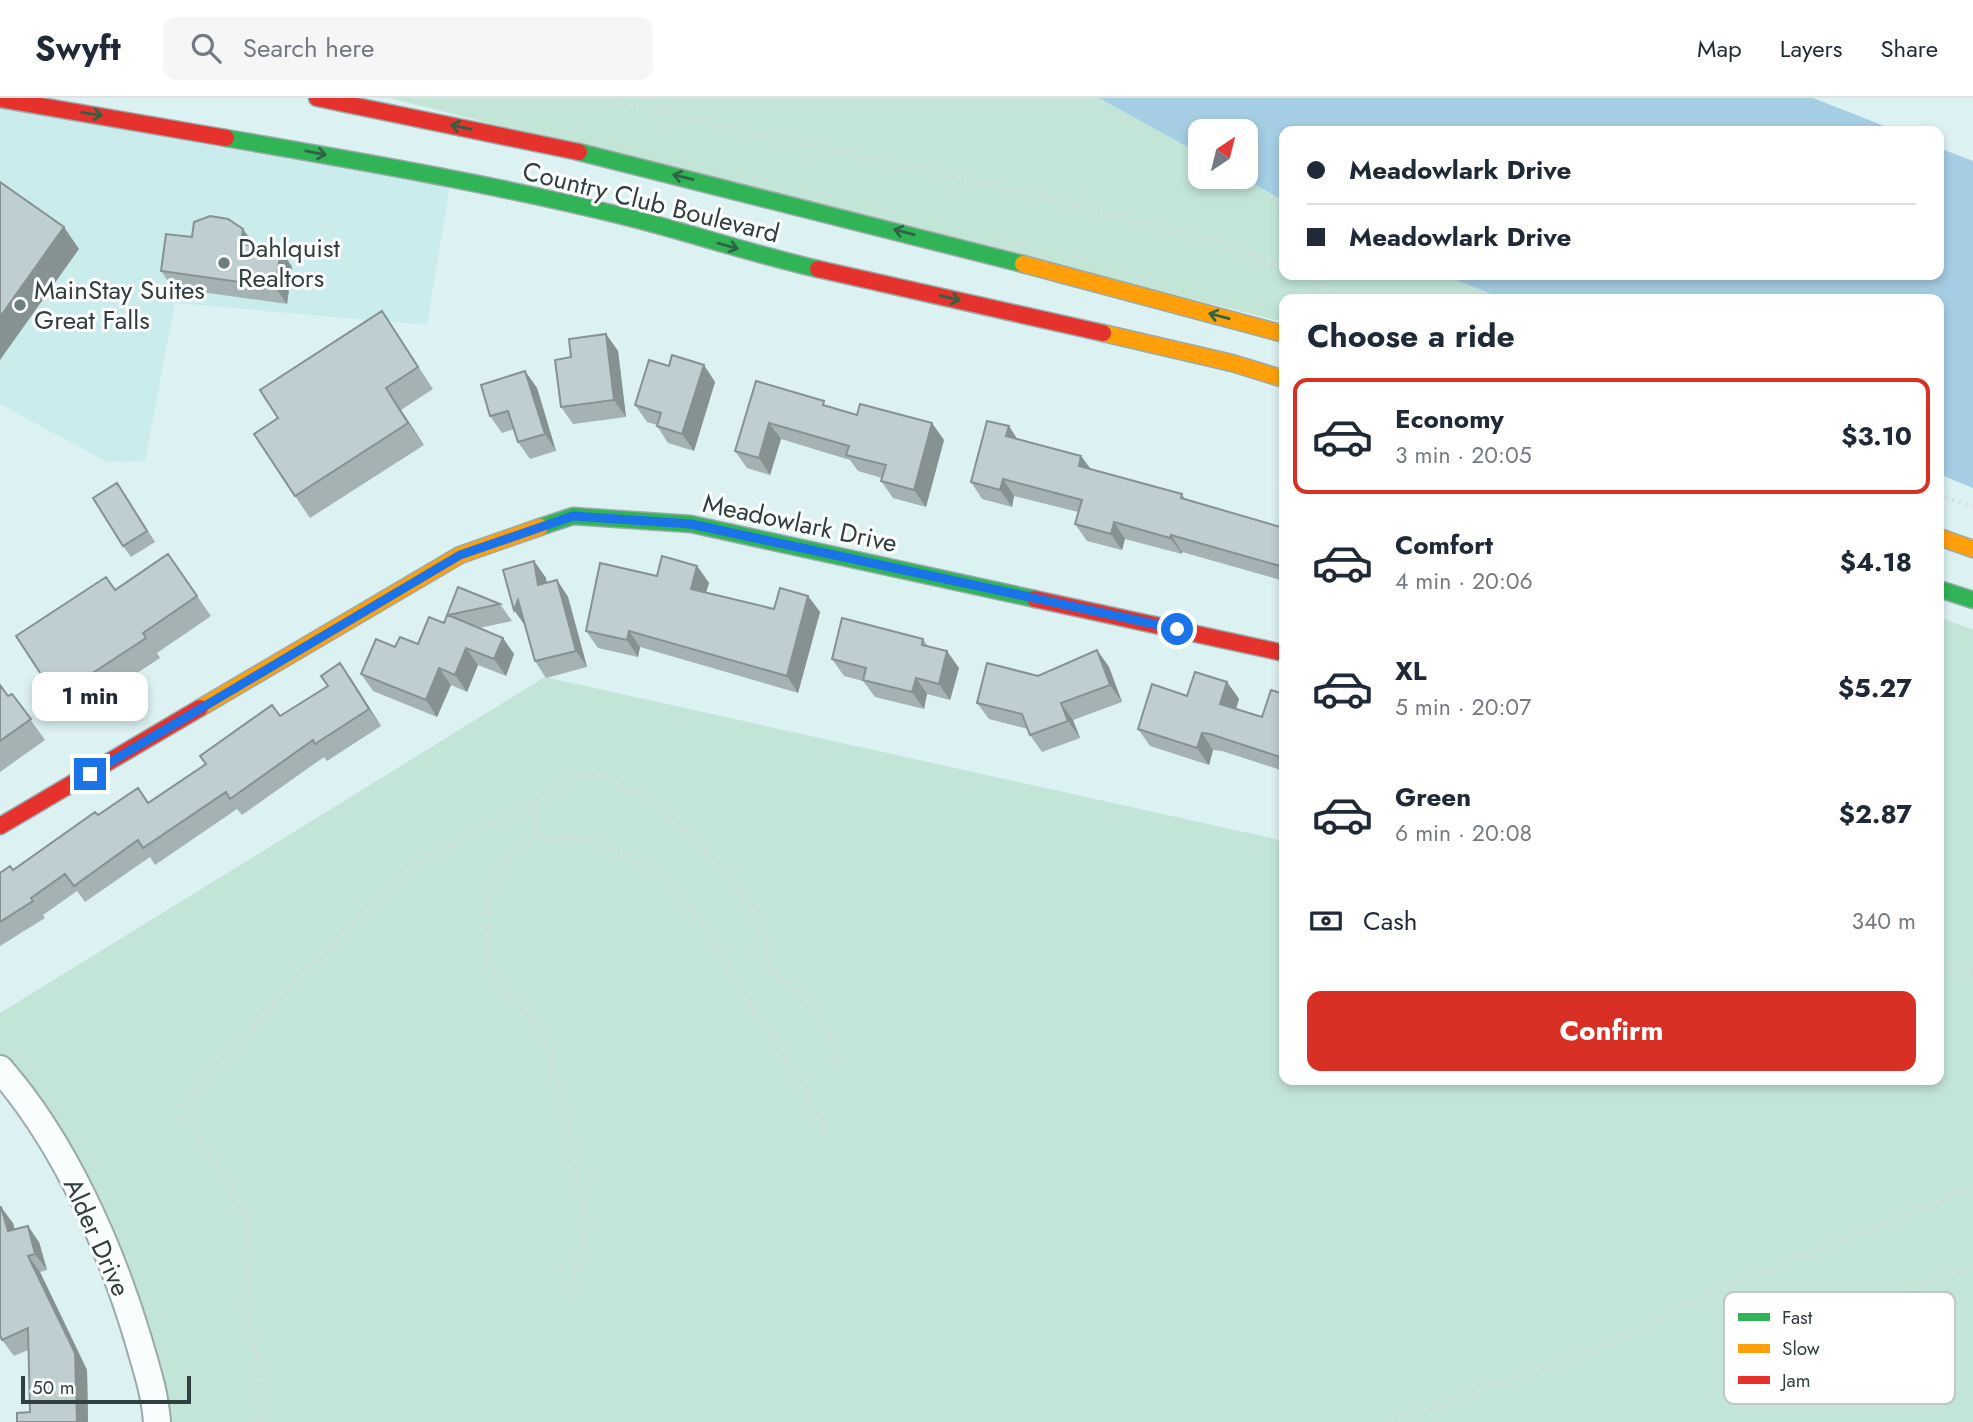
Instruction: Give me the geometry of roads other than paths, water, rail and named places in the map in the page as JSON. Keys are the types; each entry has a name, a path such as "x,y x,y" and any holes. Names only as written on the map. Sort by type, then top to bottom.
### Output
{"main road":[{"name":"Country Club Boulevard","path":"317,98 686,178 889,228 1279,333"},
{"name":"Country Club Boulevard","path":"0,99 385,165 624,216 754,254 1232,363 1279,377"},
{"name":"Meadowlark Drive","path":"0,826 460,555 573,516 691,524 1279,652"},
{"path":"1944,539 1973,549"},
{"path":"1944,591 1973,600"}],"street":[{"name":"Alder Drive","path":"0,1069 18,1089 83,1196 124,1292 155,1396 157,1422"}],"place":[{"name":"Dahlquist Realtors","path":"224,263"},
{"name":"MainStay Suites Great Falls","path":"20,305"}]}
